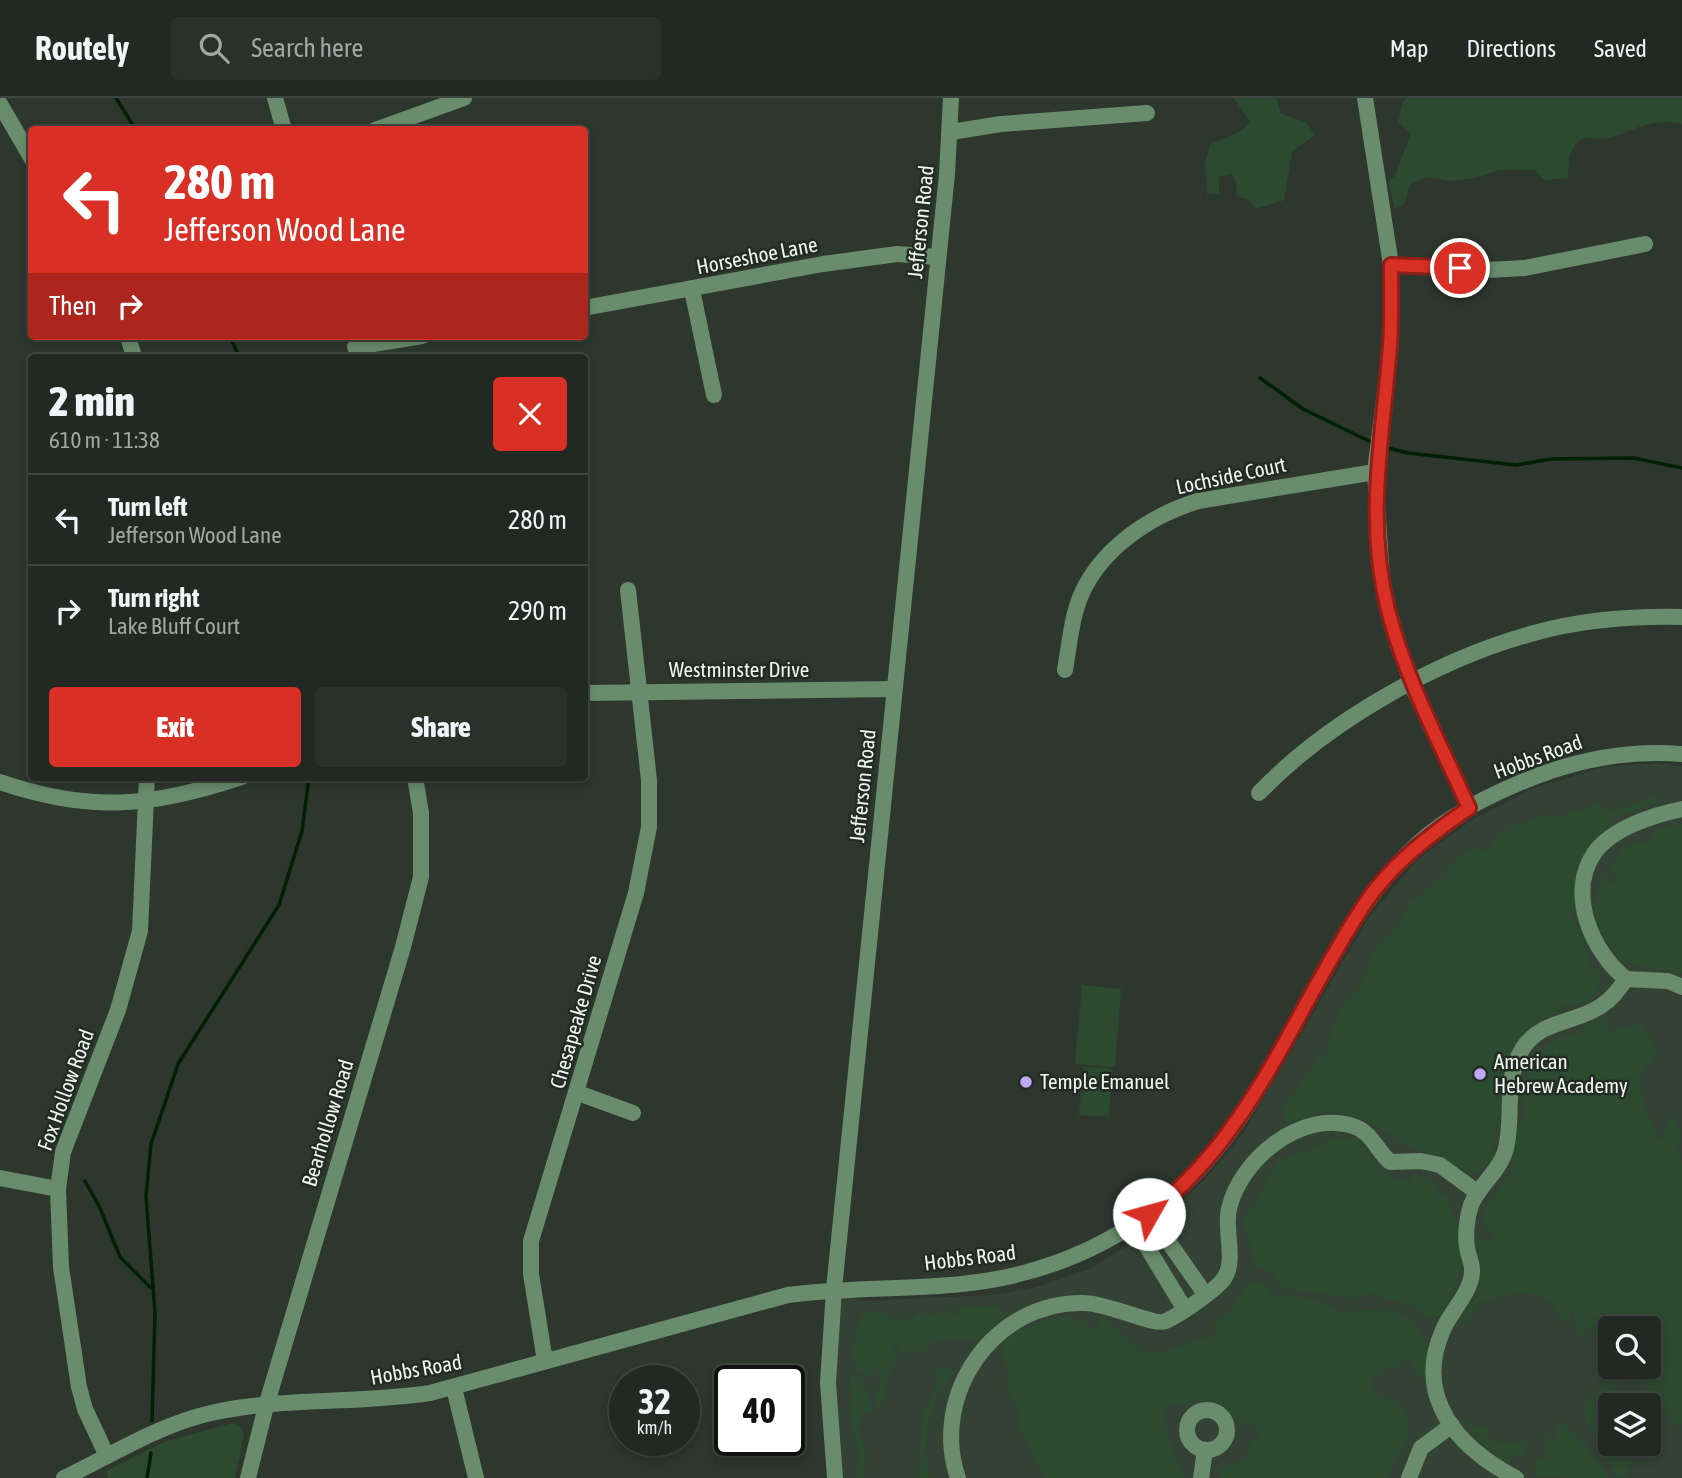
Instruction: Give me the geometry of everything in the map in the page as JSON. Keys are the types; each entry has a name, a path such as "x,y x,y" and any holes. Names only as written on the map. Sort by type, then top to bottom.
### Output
{"street":[{"path":"275,98 283,126"},
{"path":"386,126 464,98"},
{"name":"Jefferson Road","path":"835,1478 828,1384 834,1289 951,132 951,98"},
{"path":"1365,98 1391,265 1391,343 1376,472 1382,579 1388,609 1412,684 1469,808"},
{"path":"0,104 28,152"},
{"path":"951,132 1001,124 1147,113"},
{"path":"0,138 15,130"},
{"path":"1391,265 1487,270 1525,268 1644,244"},
{"name":"Horseshoe Lane","path":"588,307 823,264 897,254 937,257"},
{"path":"692,290 714,394"},
{"path":"355,347 398,340"},
{"name":"Lochside Court","path":"1065,670 1074,615 1089,581 1112,550 1143,525 1177,507 1198,501 1376,472"},
{"name":"Chesapeake Drive","path":"545,1361 531,1274 531,1241 578,1093 636,893 649,827 649,780 628,590"},
{"path":"1259,793 1282,769 1317,741 1412,684 1502,642 1537,632 1635,617 1682,617"},
{"name":"Westminster Drive","path":"588,693 894,690"},
{"name":"Hobbs Road","path":"64,1478 159,1430 227,1410 387,1399 454,1388 755,1303 834,1289 960,1284 1008,1277 1082,1254 1149,1214 1198,1173 1234,1129 1365,904 1409,852 1469,808 1531,778 1578,763 1653,751 1682,754"},
{"name":"Fox Hollow Road","path":"107,1456 85,1409 79,1387 60,1254 58,1189 63,1152 118,1010 140,931 147,781"},
{"path":"0,782 41,796 74,802 145,803 229,781"},
{"name":"Bearhollow Road","path":"248,1478 266,1406 399,960 421,877 421,813 416,781"},
{"path":"1682,809 1663,813 1620,831 1595,853 1585,880 1584,912 1603,958 1626,979 1668,981 1682,987"},
{"path":"1516,1478 1475,1450 1439,1410 1433,1365 1444,1327 1461,1299 1472,1273 1466,1246 1468,1218 1478,1193 1495,1172 1506,1150 1510,1084 1523,1048 1540,1031 1599,1008 1614,996 1626,979"},
{"path":"578,1093 633,1114"},
{"path":"958,1478 948,1435 956,1400 974,1362 1006,1326 1041,1308 1073,1303 1105,1304 1157,1324 1184,1308 1221,1283 1228,1270 1228,1212 1245,1175 1264,1152 1304,1129 1330,1124 1353,1126 1369,1135 1390,1162 1421,1161 1440,1165 1478,1193"},
{"path":"0,1178 58,1189"},
{"path":"1149,1214 1205,1294"},
{"path":"1133,1224 1184,1308"},
{"path":"454,1388 476,1478"},
{"path":"1409,1478 1421,1448 1452,1426"},
{"path":"1201,1478 1205,1450"}],"shaded area":[{"name":"American Hebrew Academy","path":"1656,763 1682,766 1682,1478 835,1478 834,1289 863,1301 992,1295 1037,1287 1090,1269 1146,1234 1206,1178 1243,1134 1369,917 1417,860 1475,818 1536,787 1606,767"}],"green space":[{"path":"1234,98 1276,98 1281,114 1306,122 1315,135 1292,152 1284,200 1256,209 1247,199 1236,196 1237,184 1232,174 1219,177 1219,194 1207,194 1205,162 1210,145 1241,131 1250,122"},
{"path":"1407,98 1682,98 1682,124 1660,122 1603,139 1581,140 1570,154 1568,178 1545,180 1534,170 1500,170 1476,178 1450,181 1426,177 1409,185 1405,203 1395,209 1388,181 1395,176 1411,133 1398,122 1403,102"},
{"path":"1655,796 1661,801 1612,818 1601,836 1570,919 1579,928 1584,939 1588,964 1600,975 1598,993 1582,1004 1566,1003 1559,1011 1534,1023 1524,1033 1500,1089 1504,1105 1498,1119 1493,1158 1475,1173 1463,1172 1439,1157 1406,1146 1381,1128 1362,1119 1327,1110 1285,1124 1282,1109 1317,1063 1315,1055 1327,1057 1330,1037 1338,1017 1364,979 1374,952 1400,922 1410,902 1448,875 1445,867 1452,863 1458,871 1454,861 1472,850 1492,852 1493,840 1511,826 1548,814 1570,819 1568,811 1583,811 1593,802 1614,811"},
{"path":"1682,824 1682,974 1621,962 1593,920 1601,873 1608,883 1619,882 1612,871 1620,851 1636,843 1651,842 1656,829"},
{"path":"1082,985 1121,989 1115,1067 1075,1064"},
{"path":"1605,1018 1609,1032 1621,1025 1629,1029 1638,1022 1650,1035 1657,1056 1646,1066 1638,1081 1647,1113 1662,1142 1671,1116 1681,1130 1678,1150 1682,1167 1682,1424 1675,1426 1661,1404 1661,1393 1652,1393 1638,1379 1661,1379 1661,1316 1598,1316 1598,1340 1594,1333 1585,1329 1586,1338 1576,1332 1575,1316 1570,1310 1570,1318 1564,1323 1547,1300 1530,1294 1511,1294 1475,1306 1468,1322 1458,1321 1479,1291 1480,1268 1476,1238 1491,1242 1495,1232 1483,1227 1486,1206 1511,1173 1515,1132 1525,1115 1522,1092 1527,1071 1541,1048 1559,1038 1579,1034 1590,1023"},
{"path":"1083,1067 1112,1069 1109,1117 1079,1115"},
{"path":"1329,1139 1358,1139 1385,1172 1409,1183 1413,1175 1427,1177 1439,1185 1437,1197 1447,1197 1458,1229 1461,1258 1455,1287 1438,1317 1425,1317 1415,1307 1368,1293 1354,1298 1283,1287 1272,1273 1255,1266 1244,1217 1255,1205 1270,1174 1280,1161 1292,1154 1317,1147"},
{"path":"1251,1282 1267,1283 1272,1296 1308,1299 1342,1313 1353,1310 1397,1311 1416,1325 1427,1347 1426,1381 1405,1357 1400,1366 1381,1369 1370,1382 1380,1398 1396,1402 1406,1415 1406,1442 1389,1478 1220,1478 1219,1468 1245,1459 1250,1441 1263,1439 1246,1418 1240,1427 1214,1405 1189,1401 1165,1408 1167,1434 1185,1478 1045,1478 1022,1433 1020,1412 1006,1387 1008,1369 1000,1351 1012,1333 1050,1319 1064,1317 1078,1319 1091,1330 1097,1327 1101,1315 1136,1348 1151,1354 1216,1335 1213,1325 1228,1312"},
{"path":"997,1306 1007,1316 1000,1318 997,1331 983,1340 934,1340 922,1352 905,1353 894,1343 896,1361 885,1383 880,1409 875,1403 881,1378 876,1368 869,1378 857,1370 852,1351 862,1314 883,1312 892,1320 898,1318 909,1322 920,1312 933,1316 949,1310 959,1318 959,1308"},
{"path":"934,1370 957,1370 939,1395 928,1420 926,1447 930,1478 918,1478 922,1421 937,1382"},
{"path":"850,1375 864,1385 869,1394 872,1411 861,1414 857,1430 865,1448 864,1478 856,1478 859,1456 852,1425"},
{"path":"1621,1379 1609,1393 1598,1393 1598,1439 1582,1412 1603,1380"},
{"path":"1466,1418 1473,1426 1487,1426 1488,1437 1497,1442 1527,1443 1524,1453 1514,1455 1507,1463 1497,1458 1496,1450 1488,1451 1465,1422"},
{"path":"1563,1420 1599,1462 1608,1478 1537,1477 1532,1461 1540,1458 1547,1461 1543,1438 1547,1432 1552,1441 1558,1439 1554,1430"},
{"path":"232,1423 239,1426 244,1435 235,1478 108,1478 106,1471 164,1442"},
{"path":"1607,1456 1625,1456 1631,1462 1626,1478 1613,1475"}],"waterway":[{"path":"116,98 134,126"},
{"path":"232,340 238,354"},
{"path":"1260,378 1303,409 1373,443"},
{"path":"1384,447 1408,453 1516,465 1551,459 1634,458 1682,468"},
{"path":"152,1421 155,1313 146,1196 151,1144 178,1064 279,905 302,831 308,781"},
{"path":"85,1181 100,1208 120,1257 150,1287"},
{"path":"147,1478 151,1453"}],"place":[{"name":"American Hebrew Academy","path":"1480,1074"},
{"name":"Temple Emanuel","path":"1026,1082"}],"route":[{"path":"1149,1214 1198,1173 1234,1129 1365,904 1409,852 1469,808 1412,684 1399,647 1382,579 1376,521 1376,472 1391,343 1391,265 1460,268"}]}
